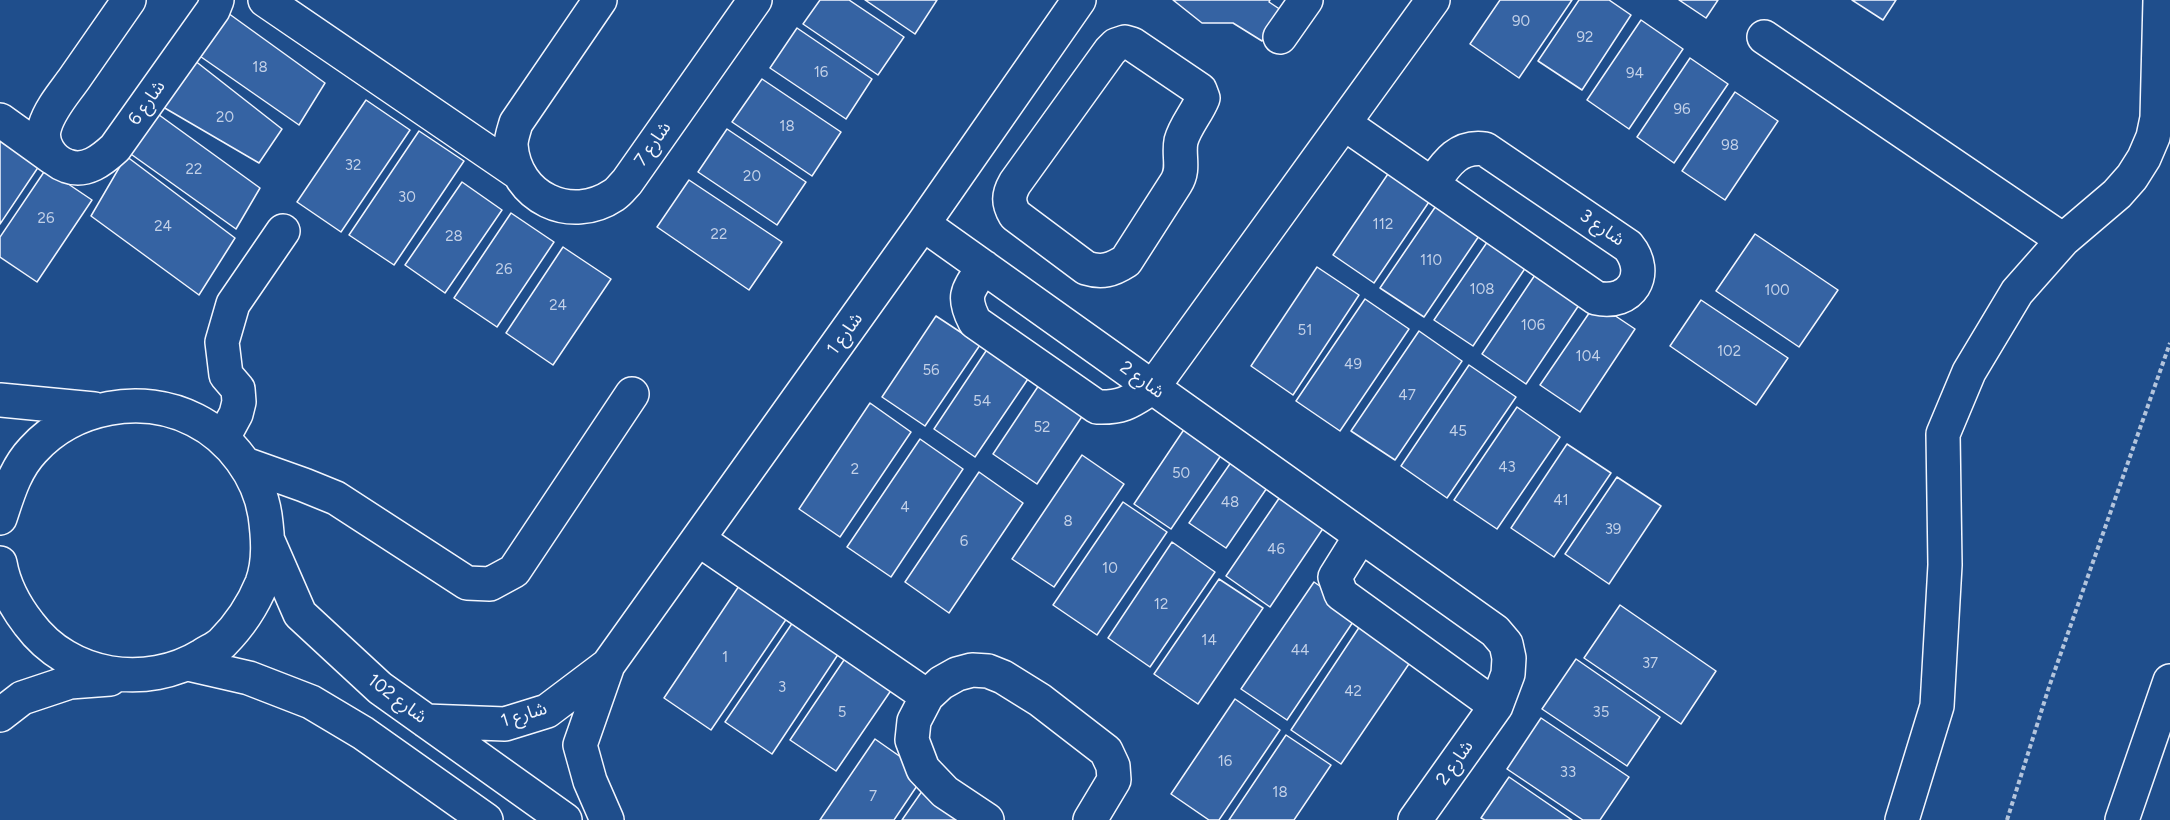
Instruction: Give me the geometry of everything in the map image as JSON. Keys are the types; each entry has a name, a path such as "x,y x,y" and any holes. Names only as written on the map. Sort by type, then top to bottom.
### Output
{"main road":[{"path":"53,158 44,140 44,128 58,101 129,0"},
{"name":"شارع 6","path":"0,120 66,166 85,168 105,158 115,148 213,10 217,0"},
{"name":"شارع 7","path":"265,0 517,172 540,198 556,204 573,206 595,204 615,195 627,182 755,0"},
{"name":"شارع 7","path":"517,172 511,144 516,123 600,0"},
{"name":"شارع 1","path":"607,820 590,781 580,745 608,665 923,224 1079,0"},
{"path":"1280,37 1306,0"},
{"path":"984,267 968,290 967,306 975,322 1097,407 1116,408 1153,387 1433,0"},
{"path":"1902,820 1937,706 1945,565 1943,434 1969,372 2017,292 2063,240 2125,186 2144,158 2161,140 2157,118 2164,101 2158,42 2160,0"},
{"path":"1764,37 2063,240"},
{"path":"1125,42 1132,44 1203,94 1201,103 1181,142 1182,165 1179,178 1126,261 1117,268 1106,271 1095,271 1086,267 1015,215 1010,203 1009,196 1015,183 1069,108 1110,51 1116,45 1125,42"},
{"path":"1025,78 1069,108"},
{"name":"شارع 3","path":"1345,124 1596,298 1617,299 1631,290 1636,282 1638,264 1628,246 1485,149 1474,147 1449,159 1432,184"},
{"name":"شارع 2","path":"923,224 1360,537 1496,631 1506,644 1509,658 1508,674 1496,706 1415,820"},
{"path":"223,438 236,414 239,402 238,389 226,375 222,342 233,304 283,231"},
{"path":"245,464 336,498 467,584 490,584 514,571 632,394"},
{"path":"0,400 99,410"},
{"path":"0,518 12,482 33,450 63,425 99,410 132,405 164,408 196,420 223,438 245,464 263,502 268,543 262,581 245,615 220,644 188,664 165,672 70,682 22,698 0,715"},
{"path":"1360,537 1335,576 1341,594 1496,706"},
{"path":"698,539 927,696"},
{"name":"شارع 102","path":"268,543 300,614 380,688 565,820"},
{"path":"0,570 15,607 38,637 68,659 103,673 140,676"},
{"path":"188,664 249,678 311,702 363,733 486,820"},
{"name":"شارع 1","path":"426,720 505,724 547,711 608,665"},
{"path":"987,820 945,792 923,769 912,740 914,721 927,696 941,683 957,674 972,670 1004,677 1040,700 1106,751 1113,766 1114,780 1094,818"},
{"path":"2122,820 2170,681"}],"path":[{"path":"2007,820 2049,687 2170,343"}],"building":[{"path":"820,0 849,0 904,37 878,75 803,24"},
{"path":"865,0 937,0 915,34"},
{"path":"1173,0 1270,0 1269,2 1281,10 1262,41 1233,23 1202,23"},
{"path":"1500,0 1572,0 1519,78 1470,44"},
{"path":"1579,0 1609,0 1631,15 1582,90 1538,61"},
{"path":"1679,0 1718,0 1706,18"},
{"path":"1852,0 1896,0 1883,20"},
{"path":"221,8 325,83 299,125 194,52"},
{"path":"1641,20 1683,49 1629,129 1587,100"},
{"path":"797,28 872,79 846,119 770,68"},
{"path":"1690,58 1728,84 1674,163 1637,137"},
{"path":"194,60 282,129 259,163 163,107"},
{"path":"762,79 841,132 812,176 732,122"},
{"path":"1735,92 1778,121 1725,200 1682,171"},
{"path":"366,100 410,130 341,232 297,202"},
{"path":"155,112 260,188 236,229 128,152"},
{"path":"727,129 806,182 777,225 698,172"},
{"path":"419,131 464,161 394,265 349,235"},
{"path":"0,141 39,166 0,224"},
{"path":"126,156 235,238 199,295 91,216"},
{"path":"1392,168 1433,196 1374,283 1333,255"},
{"path":"46,169 92,200 37,282 0,257 0,237"},
{"path":"689,180 782,242 749,290 657,227"},
{"path":"462,182 502,210 445,293 405,265"},
{"path":"1438,203 1481,233 1424,317 1380,288"},
{"path":"511,213 554,242 497,327 454,298"},
{"path":"1755,234 1838,290 1799,347 1716,291"},
{"path":"1492,235 1530,261 1473,346 1434,320"},
{"path":"563,247 611,279 553,365 506,333"},
{"path":"1317,267 1359,295 1293,395 1251,366"},
{"path":"1539,269 1583,299 1526,384 1482,354"},
{"path":"1365,299 1409,329 1340,431 1296,401"},
{"path":"1701,300 1788,358 1756,405 1670,346"},
{"path":"1596,303 1635,329 1580,412 1540,385"},
{"path":"936,316 980,345 925,426 882,397"},
{"path":"1419,331 1462,361 1395,460 1351,431"},
{"path":"988,348 1030,376 975,457 934,429"},
{"path":"1469,365 1516,397 1447,498 1401,466"},
{"path":"1047,373 1091,403 1037,484 993,454"},
{"path":"870,403 911,432 840,537 799,509"},
{"path":"1517,407 1560,437 1497,529 1454,500"},
{"path":"1191,419 1228,445 1171,529 1134,504"},
{"path":"920,439 963,469 891,577 847,547"},
{"path":"1567,444 1611,473 1554,557 1511,528"},
{"path":"1082,455 1124,484 1054,587 1012,559"},
{"path":"1234,458 1271,482 1226,548 1189,523"},
{"path":"979,472 1023,503 949,613 905,582"},
{"path":"1617,477 1661,506 1609,584 1565,554"},
{"path":"1282,494 1326,524 1270,607 1226,576"},
{"path":"1123,502 1167,532 1097,635 1053,605"},
{"path":"1172,542 1215,572 1150,667 1108,638"},
{"path":"1219,579 1263,608 1198,704 1154,674"},
{"path":"1314,582 1359,613 1287,720 1241,689"},
{"path":"739,586 787,618 711,730 664,698"},
{"path":"1620,605 1716,671 1681,724 1584,658"},
{"path":"1364,620 1415,655 1341,764 1291,730"},
{"path":"793,622 839,653 772,754 725,722"},
{"path":"848,654 894,686 836,771 790,740"},
{"path":"1576,659 1660,717 1627,766 1542,709"},
{"path":"1235,699 1280,730 1219,820 1209,820 1171,794"},
{"path":"1541,718 1629,777 1600,820 1583,820 1507,769"},
{"path":"1286,735 1331,765 1294,820 1229,820"},
{"path":"875,739 925,774 894,820 820,820"},
{"path":"1509,777 1572,820 1485,820 1481,818"},
{"path":"927,784 965,820 902,820"}]}
